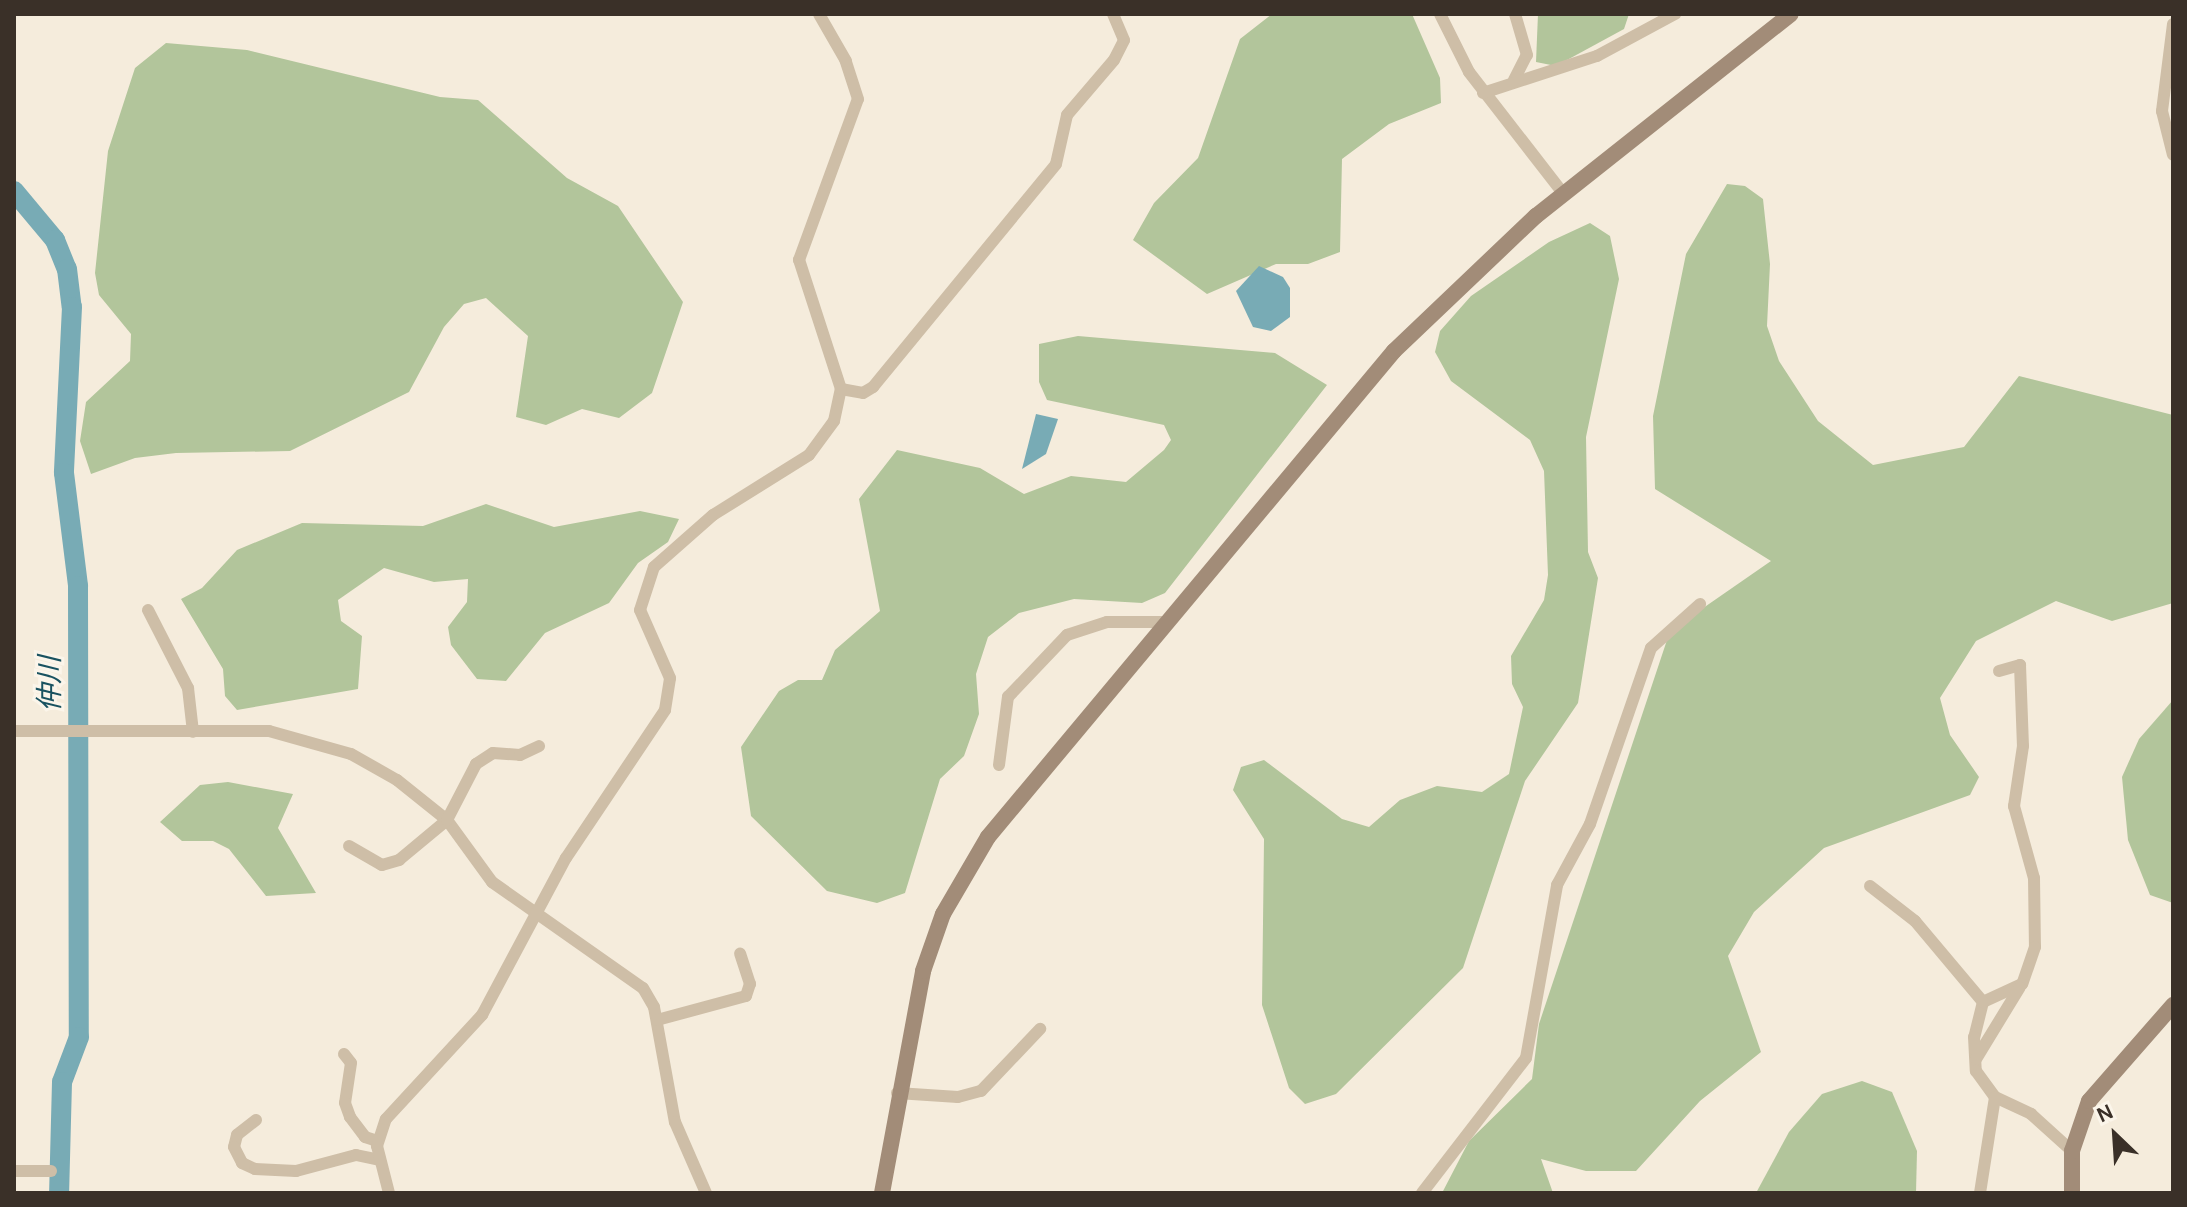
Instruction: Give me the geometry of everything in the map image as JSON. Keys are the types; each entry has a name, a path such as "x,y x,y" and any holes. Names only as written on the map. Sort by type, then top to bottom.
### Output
{"street":[{"path":"389,1193 377,1141 386,1119 482,1015 566,858 665,710 670,678 640,610 654,567 713,515 809,455 834,421 841,389 799,260 858,99 846,61 819,14"},
{"path":"841,389 863,393 873,387 1056,164 1067,115 1114,60 1124,40 1113,14"},
{"path":"1440,14 1483,93 1563,193"},
{"path":"1514,80 1527,55 1515,14"},
{"path":"1483,93 1514,80 1597,56 1675,14"},
{"path":"882,1193 897,1093 923,971 959,884 988,837 1394,351 1563,193 1791,14"},
{"path":"2173,24 2162,111 2173,155"},
{"path":"1422,1193 1526,1058 1557,885 1590,824 1651,648 1700,604"},
{"path":"148,610 188,688 193,732"},
{"path":"999,765 998,737 1008,697 1067,635 1107,622 1166,622"},
{"path":"1976,1059 2022,984 2035,947 2036,898 2014,806 2024,702 2020,665 1999,671"},
{"path":"14,731 269,731 351,754 447,820 492,882 536,916 643,988 657,1020 675,1122 706,1193"},
{"path":"349,846 387,866 447,820 476,764 493,753 520,755 539,746"},
{"path":"1870,886 1915,921 1983,1002"},
{"path":"657,1020 746,996 750,984 740,954"},
{"path":"1983,1002 2022,984"},
{"path":"1983,1002 1974,1037 1982,1083 1995,1097 2031,1114 2072,1151"},
{"path":"2072,1193 2072,1151 2099,1083 2173,1005"},
{"path":"897,1093 958,1097 981,1091 1040,1029"},
{"path":"344,1054 351,1063 345,1103 350,1117 377,1141"},
{"path":"1980,1193 1995,1097"},
{"path":"256,1120 237,1135 234,1147 242,1163 255,1169 296,1171 356,1155 379,1160"},
{"path":"14,1171 51,1171"}],"green space":[{"path":"1272,14 1412,14 1440,78 1441,103 1389,124 1342,159 1340,252 1308,264 1276,264 1207,294 1133,240 1154,203 1198,158 1240,39"},
{"path":"1538,14 1629,14 1624,29 1556,66 1536,62"},
{"path":"166,43 247,50 440,97 478,100 567,178 618,206 683,302 652,393 619,418 582,409 546,425 516,417 528,336 486,298 464,304 444,327 409,392 290,451 176,453 135,458 91,474 80,441 86,402 130,361 131,334 99,295 95,273 108,151 135,68"},
{"path":"1727,184 1745,186 1763,199 1770,264 1767,326 1779,361 1818,421 1873,465 1964,447 2019,376 2173,415 2173,603 2112,621 2056,601 1976,641 1940,698 1950,735 1979,777 1970,795 1824,848 1754,912 1728,956 1761,1052 1700,1101 1636,1171 1586,1171 1541,1159 1553,1193 1442,1193 1469,1141 1532,1079 1539,1024 1670,631 1771,561 1655,489 1653,416 1686,254"},
{"path":"1590,223 1610,236 1619,279 1586,437 1588,552 1598,578 1578,703 1525,781 1463,968 1336,1094 1305,1104 1289,1088 1262,1005 1264,839 1233,790 1241,767 1264,760 1342,819 1369,827 1400,800 1437,786 1482,792 1509,774 1523,707 1512,684 1511,656 1544,600 1548,575 1544,471 1530,440 1451,381 1435,352 1440,331 1471,296 1549,242"},
{"path":"1078,336 1275,353 1327,385 1165,593 1142,603 1074,599 1019,613 988,637 976,674 979,714 964,756 940,779 905,893 877,903 827,891 751,816 741,747 779,691 798,680 822,680 835,650 880,611 859,499 897,450 980,468 1024,494 1071,476 1126,482 1164,450 1171,440 1164,425 1047,400 1039,382 1039,344"},
{"path":"486,504 554,527 640,511 679,519 668,542 638,563 609,603 545,633 506,681 477,679 451,645 448,627 467,602 468,579 434,582 384,568 338,600 341,621 362,636 358,689 237,710 225,696 223,669 181,599 202,588 237,550 302,523 423,526"},
{"path":"2173,700 2173,903 2150,895 2128,840 2122,777 2139,739"},
{"path":"228,782 293,794 278,828 316,893 266,896 229,849 213,841 182,841 160,822 200,785"},
{"path":"1862,1081 1892,1092 1917,1151 1916,1193 1756,1193 1789,1132 1822,1094"}],"water":[{"path":"1259,266 1283,277 1290,288 1290,317 1271,331 1253,327 1236,291"},
{"path":"1036,414 1058,419 1046,454 1022,469"}],"waterway":[{"name":"仲川","path":"14,191 55,240 67,269 72,307 64,473 78,586 79,1037 62,1082 59,1193"}]}
